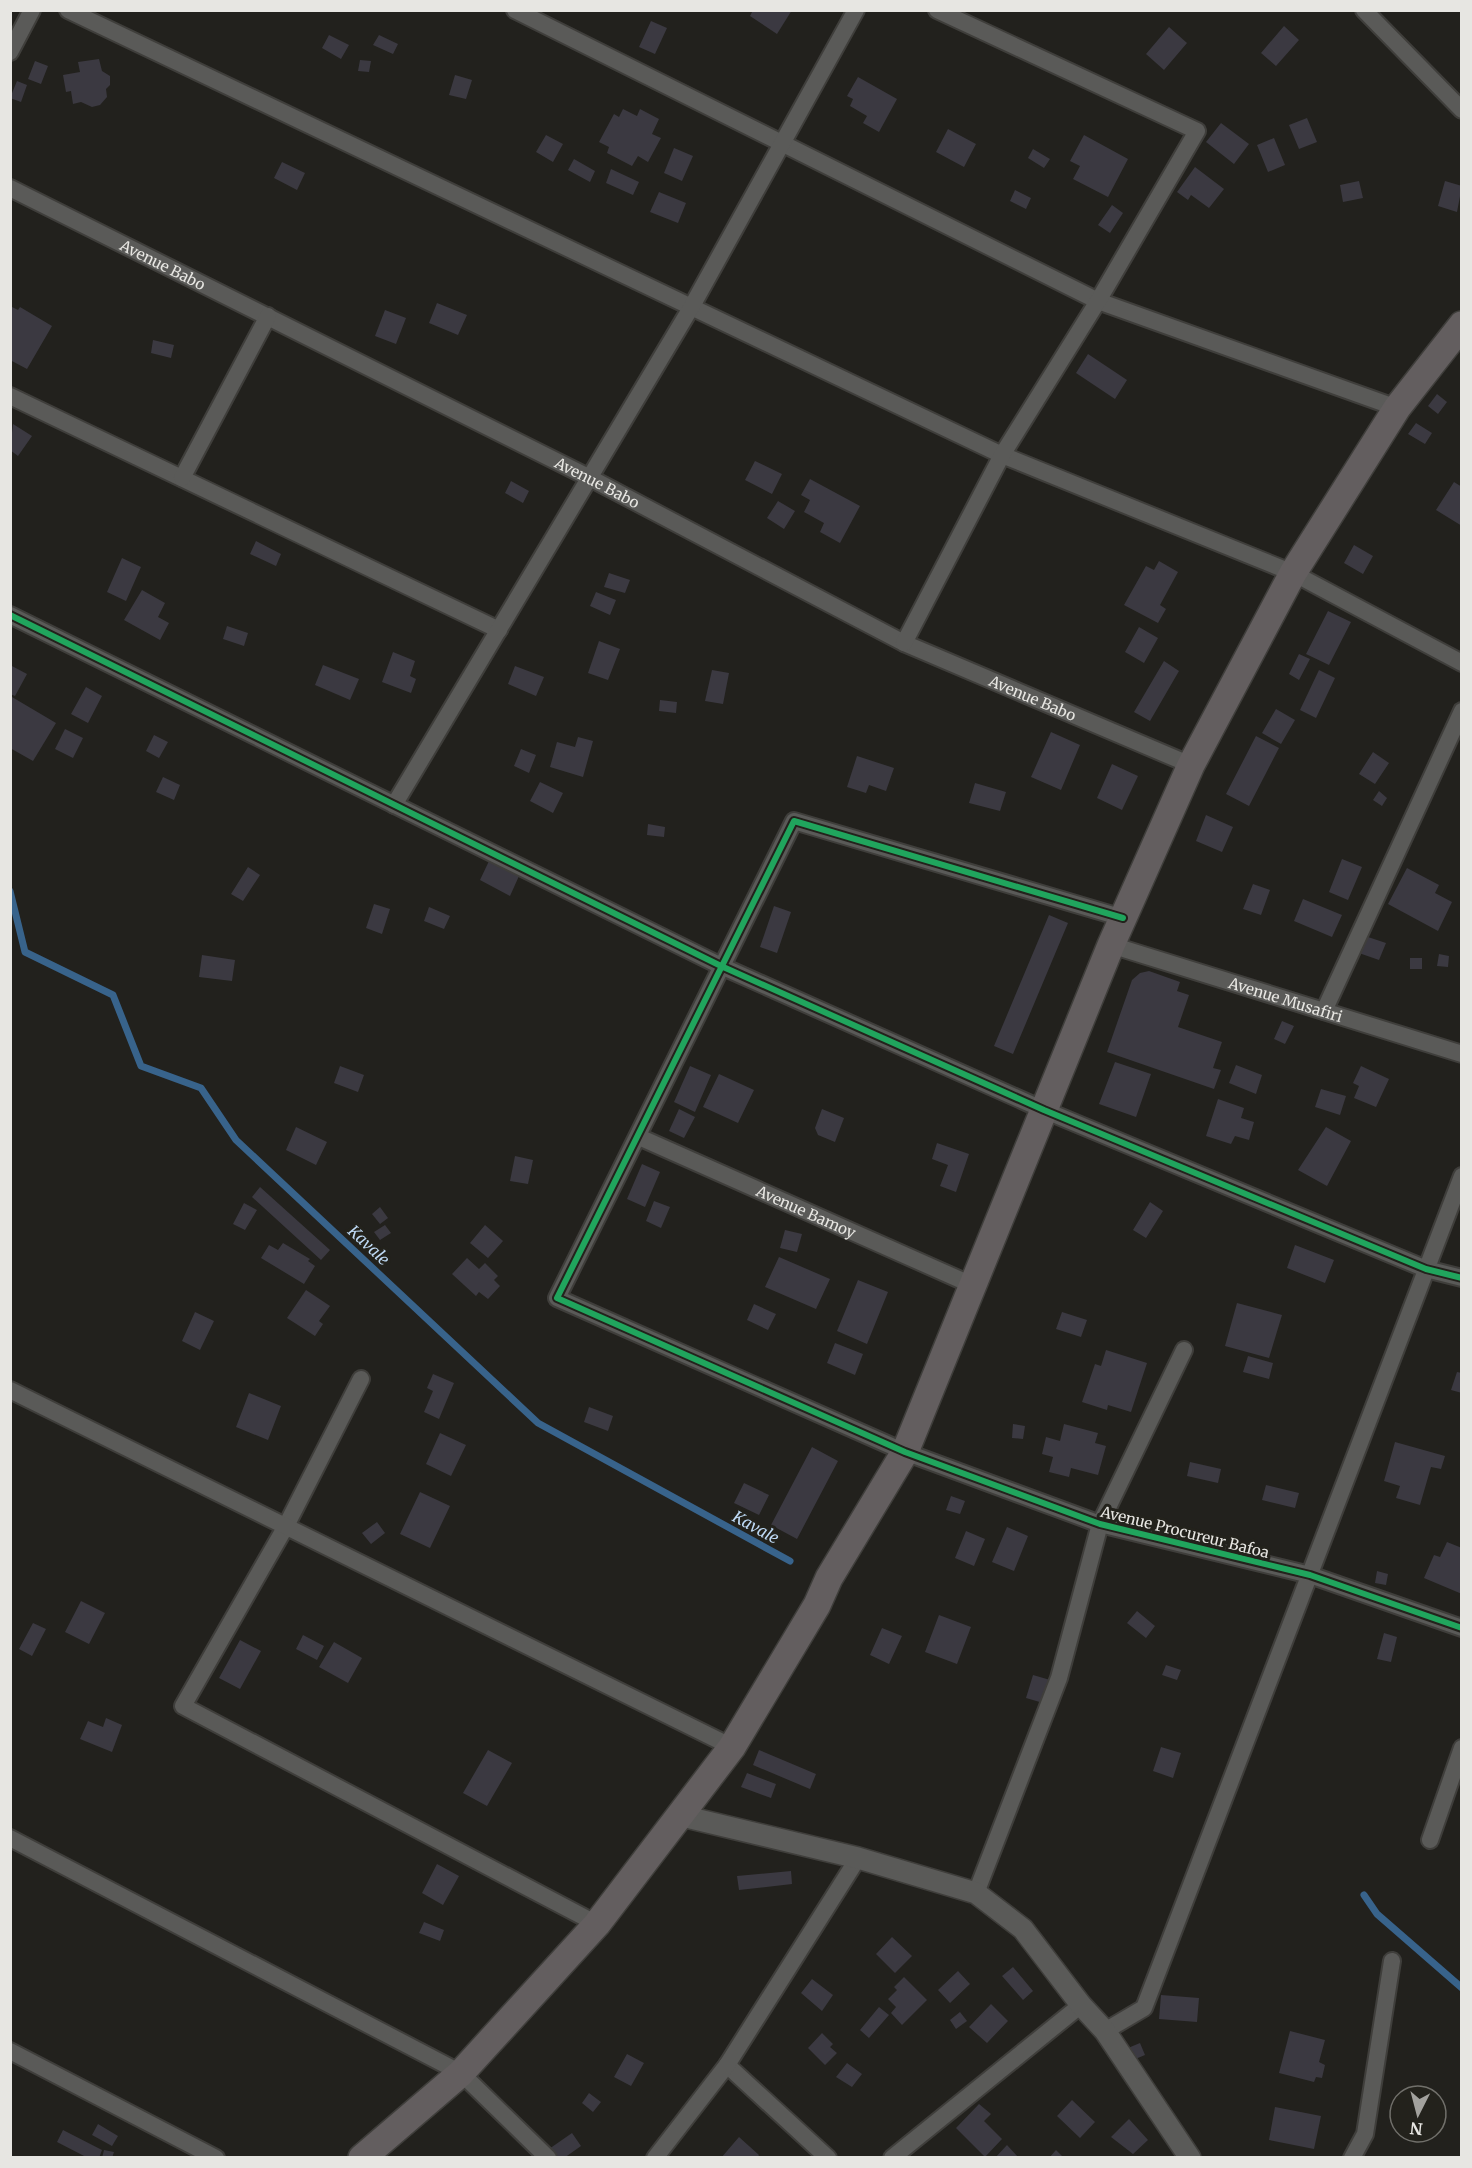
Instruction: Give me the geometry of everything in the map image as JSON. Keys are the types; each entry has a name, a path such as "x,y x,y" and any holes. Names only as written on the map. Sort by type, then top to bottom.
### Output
{"main road":[{"path":"362,2157 461,2073 597,1924 732,1747 817,1605 829,1578 905,1452 1111,945 1191,765 1293,573 1396,408 1461,325"}],"street":[{"path":"10,52 32,10"},
{"path":"68,10 1002,455 1293,573 1461,663"},
{"path":"515,10 1098,301 1396,408"},
{"path":"394,805 692,306 856,10"},
{"path":"904,643 1002,455 1098,301 1197,131 937,10"},
{"path":"1364,10 1461,110"},
{"name":"Avenue Babo","path":"10,188 590,478 904,643 1191,765"},
{"path":"182,478 268,316"},
{"path":"10,396 499,630"},
{"path":"10,615 721,966 1044,1110 1426,1269 1461,1278"},
{"path":"1324,1011 1461,711"},
{"path":"639,1137 794,821 1123,918"},
{"name":"Avenue Musafiri","path":"1111,945 1461,1054"},
{"name":"Avenue Bamoy","path":"639,1137 972,1286"},
{"name":"Avenue Procureur Bafoa","path":"639,1137 557,1298 905,1452 1100,1524 1310,1575 1461,1628"},
{"path":"1106,2031 1144,2008 1461,1176"},
{"path":"976,1893 1059,1678 1100,1524 1184,1350"},
{"path":"361,1379 286,1526 183,1706 597,1924"},
{"path":"10,1390 732,1747"},
{"path":"1430,1840 1461,1748"},
{"path":"678,1815 858,1858 976,1893 1023,1929 1081,2005 1106,2031 1190,2157"},
{"path":"10,1838 461,2073 548,2157"},
{"path":"655,2157 728,2065 858,1858"},
{"path":"1352,2157 1365,2134 1392,1961"},
{"path":"892,2157 1081,2005"},
{"path":"10,2051 216,2157"},
{"path":"728,2065 828,2157"}],"building":[{"path":"753,10 792,10 777,34 750,16"},
{"path":"651,21 667,28 655,54 639,47"},
{"path":"1284,26 1299,40 1276,66 1261,53"},
{"path":"1169,27 1187,43 1164,70 1146,54"},
{"path":"329,35 349,45 341,59 322,48"},
{"path":"379,35 398,44 393,54 373,45"},
{"path":"99,59 102,71 110,76 110,85 106,89 107,97 100,105 92,107 81,102 73,104 71,91 66,92 63,75 80,72 78,62"},
{"path":"360,60 371,61 369,72 358,71"},
{"path":"35,61 48,66 41,84 28,79"},
{"path":"455,75 472,80 466,99 449,95"},
{"path":"858,77 897,99 879,132 863,123 867,116 850,106 853,99 847,96"},
{"path":"17,81 27,85 21,102 10,98"},
{"path":"623,109 637,116 640,109 659,119 652,134 661,138 648,162 638,156 632,166 607,153 609,147 599,142 614,114 619,117"},
{"path":"1307,118 1317,142 1299,149 1289,125"},
{"path":"1221,123 1249,144 1234,164 1206,142"},
{"path":"948,129 976,144 964,167 936,152"},
{"path":"546,135 563,144 553,162 536,152"},
{"path":"1084,135 1128,159 1108,197 1073,179 1080,166 1070,161"},
{"path":"1274,138 1285,165 1268,172 1257,145"},
{"path":"674,148 693,156 682,181 664,173"},
{"path":"1033,149 1050,159 1044,168 1028,158"},
{"path":"574,159 595,171 590,182 568,170"},
{"path":"282,162 305,173 297,190 274,178"},
{"path":"1195,167 1224,189 1209,208 1191,195 1188,200 1177,192"},
{"path":"611,169 639,182 633,195 606,183"},
{"path":"1359,181 1363,198 1343,202 1340,185"},
{"path":"1445,181 1462,186 1457,212 1438,206"},
{"path":"1015,190 1031,198 1026,209 1010,201"},
{"path":"659,192 686,203 678,223 650,212"},
{"path":"1112,205 1123,213 1110,233 1098,225"},
{"path":"437,303 467,315 458,335 429,323"},
{"path":"10,306 18,310 20,307 52,326 27,369 10,360"},
{"path":"385,310 406,318 396,344 375,336"},
{"path":"153,340 174,345 171,358 151,353"},
{"path":"1088,354 1127,380 1115,399 1076,373"},
{"path":"1437,394 1447,402 1438,414 1428,406"},
{"path":"1416,423 1432,433 1425,444 1408,434"},
{"path":"13,424 32,436 18,456 10,450"},
{"path":"755,461 782,474 772,494 745,480"},
{"path":"810,479 860,506 840,543 820,532 824,523 804,512 810,500 801,495"},
{"path":"511,481 529,491 523,503 505,493"},
{"path":"1454,482 1462,487 1462,526 1436,510"},
{"path":"778,501 795,511 784,529 767,518"},
{"path":"256,541 281,554 276,566 250,554"},
{"path":"1354,545 1373,556 1363,574 1344,563"},
{"path":"122,558 141,567 126,601 107,592"},
{"path":"1159,561 1178,572 1160,605 1166,609 1158,623 1124,605 1146,566 1154,570"},
{"path":"609,573 630,580 625,593 604,587"},
{"path":"142,590 165,603 158,617 169,623 160,640 124,620"},
{"path":"596,592 616,600 610,615 590,606"},
{"path":"1328,611 1351,622 1329,665 1306,654"},
{"path":"227,626 248,633 244,646 223,639"},
{"path":"1139,627 1158,638 1144,663 1125,652"},
{"path":"599,641 620,649 608,680 588,673"},
{"path":"393,652 415,661 410,676 416,679 411,693 382,682"},
{"path":"1299,654 1310,659 1299,680 1289,674"},
{"path":"1164,661 1179,671 1150,721 1134,712"},
{"path":"10,665 27,674 15,696 10,694"},
{"path":"323,665 359,679 350,700 315,685"},
{"path":"515,666 544,677 536,696 508,684"},
{"path":"712,670 729,673 723,704 705,701"},
{"path":"1319,670 1335,678 1316,718 1300,710"},
{"path":"86,687 102,696 88,723 71,714"},
{"path":"12,697 56,723 33,761 10,748"},
{"path":"660,700 677,702 676,713 659,711"},
{"path":"1276,709 1295,720 1281,744 1262,733"},
{"path":"65,729 83,738 73,758 55,749"},
{"path":"1051,732 1080,745 1061,790 1031,777"},
{"path":"154,735 168,742 159,758 146,751"},
{"path":"1256,736 1279,748 1249,806 1226,794"},
{"path":"578,737 593,741 583,777 550,767 557,742 575,747"},
{"path":"521,749 536,755 529,773 514,766"},
{"path":"1373,752 1389,763 1375,784 1359,774"},
{"path":"857,756 894,768 886,791 869,785 866,793 847,787"},
{"path":"1112,764 1138,776 1122,810 1097,798"},
{"path":"163,777 180,785 174,800 156,792"},
{"path":"540,782 563,793 553,813 530,801"},
{"path":"975,783 1006,792 1000,811 969,803"},
{"path":"1379,791 1387,798 1382,806 1373,800"},
{"path":"1206,815 1233,827 1222,852 1196,841"},
{"path":"648,824 665,827 664,837 647,835"},
{"path":"1342,859 1362,867 1348,900 1329,892"},
{"path":"489,861 519,876 510,896 480,880"},
{"path":"248,867 260,875 243,901 231,894"},
{"path":"1407,868 1439,885 1435,893 1452,902 1438,931 1388,904"},
{"path":"1253,884 1270,890 1261,915 1243,909"},
{"path":"1303,899 1342,915 1332,937 1294,921"},
{"path":"374,904 390,909 382,934 366,928"},
{"path":"774,906 791,912 777,953 760,947"},
{"path":"429,907 450,916 444,929 424,921"},
{"path":"1049,915 1068,923 1013,1054 994,1046"},
{"path":"1362,935 1386,943 1379,960 1356,952"},
{"path":"1439,954 1449,956 1448,967 1437,966"},
{"path":"202,955 235,960 232,981 199,977"},
{"path":"1410,958 1422,958 1422,969 1410,969"},
{"path":"1149,971 1180,982 1177,991 1189,995 1178,1027 1222,1042 1213,1068 1221,1070 1214,1089 1107,1052 1132,980 1140,973"},
{"path":"1282,1021 1294,1026 1285,1044 1274,1039"},
{"path":"1115,1062 1151,1074 1136,1117 1099,1104"},
{"path":"1236,1065 1262,1075 1256,1094 1229,1083"},
{"path":"340,1066 364,1075 358,1092 334,1083"},
{"path":"690,1066 711,1075 695,1112 674,1102"},
{"path":"1361,1066 1389,1079 1376,1107 1354,1098 1359,1086 1353,1083"},
{"path":"719,1074 754,1090 738,1123 703,1107"},
{"path":"1321,1089 1346,1096 1340,1115 1315,1107"},
{"path":"1218,1099 1244,1108 1241,1118 1254,1122 1249,1140 1235,1136 1231,1144 1206,1136"},
{"path":"679,1109 695,1117 684,1138 669,1131"},
{"path":"822,1109 844,1118 835,1142 818,1135 815,1128"},
{"path":"296,1127 327,1142 316,1165 286,1150"},
{"path":"1326,1127 1351,1141 1327,1186 1298,1170"},
{"path":"937,1143 969,1154 956,1192 940,1186 948,1165 932,1159"},
{"path":"515,1156 533,1160 528,1184 510,1181"},
{"path":"642,1164 660,1172 645,1207 627,1199"},
{"path":"260,1187 330,1250 321,1260 252,1197"},
{"path":"654,1201 670,1207 661,1228 646,1221"},
{"path":"1150,1202 1163,1211 1146,1238 1133,1230"},
{"path":"244,1203 257,1210 245,1230 233,1224"},
{"path":"380,1207 388,1218 380,1224 372,1214"},
{"path":"385,1225 391,1233 380,1240 374,1232"},
{"path":"485,1225 503,1241 488,1258 470,1243"},
{"path":"785,1230 802,1234 797,1252 780,1248"},
{"path":"283,1243 310,1259 308,1261 315,1266 304,1284 261,1258 269,1245 278,1250"},
{"path":"1295,1245 1334,1260 1325,1283 1287,1268"},
{"path":"779,1257 830,1279 816,1309 765,1287"},
{"path":"467,1258 479,1269 485,1263 498,1276 494,1280 500,1286 488,1299 479,1292 476,1296 452,1274"},
{"path":"858,1280 888,1292 867,1344 837,1331"},
{"path":"306,1290 330,1306 319,1321 323,1324 315,1336 287,1318"},
{"path":"1237,1303 1282,1315 1269,1358 1225,1346"},
{"path":"754,1304 776,1314 768,1330 747,1320"},
{"path":"195,1312 214,1321 200,1350 182,1341"},
{"path":"1062,1312 1087,1320 1081,1337 1056,1329"},
{"path":"835,1343 863,1354 855,1375 827,1363"},
{"path":"1106,1350 1147,1363 1131,1412 1108,1405 1107,1410 1082,1402 1095,1364 1101,1366"},
{"path":"1248,1356 1273,1363 1269,1379 1243,1372"},
{"path":"1457,1372 1462,1373 1462,1393 1451,1390"},
{"path":"433,1374 454,1383 439,1419 424,1412 433,1391 427,1388"},
{"path":"249,1393 281,1406 268,1440 236,1427"},
{"path":"589,1407 613,1416 608,1431 584,1422"},
{"path":"1013,1424 1025,1426 1023,1439 1012,1438"},
{"path":"1064,1424 1098,1433 1095,1443 1106,1446 1098,1475 1071,1468 1069,1477 1049,1472 1053,1457 1042,1454 1046,1437 1060,1441"},
{"path":"440,1433 466,1445 451,1476 426,1464"},
{"path":"1395,1442 1445,1456 1441,1469 1431,1467 1420,1505 1396,1498 1400,1486 1384,1481"},
{"path":"812,1447 838,1461 797,1539 771,1525"},
{"path":"1190,1462 1221,1469 1218,1483 1187,1476"},
{"path":"744,1483 769,1495 759,1515 734,1503"},
{"path":"1266,1485 1299,1493 1295,1508 1262,1500"},
{"path":"420,1492 450,1506 430,1548 400,1534"},
{"path":"951,1496 965,1501 960,1514 946,1510"},
{"path":"377,1522 385,1533 371,1544 362,1533"},
{"path":"1007,1527 1028,1536 1014,1571 992,1562"},
{"path":"966,1531 985,1539 974,1566 955,1558"},
{"path":"1447,1542 1462,1548 1462,1594 1424,1578 1434,1555 1440,1557"},
{"path":"1377,1571 1388,1574 1386,1585 1375,1583"},
{"path":"81,1601 105,1613 89,1644 65,1632"},
{"path":"1137,1611 1155,1626 1146,1638 1127,1623"},
{"path":"939,1615 971,1627 957,1664 925,1652"},
{"path":"33,1623 46,1629 32,1656 19,1649"},
{"path":"882,1628 902,1636 889,1664 870,1655"},
{"path":"1384,1633 1397,1637 1391,1662 1377,1659"},
{"path":"303,1635 324,1646 317,1660 296,1649"},
{"path":"240,1640 261,1651 240,1689 219,1678"},
{"path":"334,1642 362,1658 348,1683 319,1667"},
{"path":"1166,1665 1181,1670 1177,1680 1162,1675"},
{"path":"1033,1675 1064,1684 1057,1707 1026,1698"},
{"path":"106,1718 122,1725 112,1752 80,1739 88,1721 103,1727"},
{"path":"1161,1747 1181,1753 1173,1778 1153,1771"},
{"path":"488,1750 512,1763 487,1806 463,1793"},
{"path":"759,1750 816,1774 810,1789 753,1765"},
{"path":"747,1773 776,1784 771,1798 741,1787"},
{"path":"437,1864 459,1876 443,1905 422,1893"},
{"path":"791,1871 792,1884 739,1890 737,1876"},
{"path":"424,1922 444,1930 440,1941 419,1933"},
{"path":"892,1937 912,1956 895,1973 876,1954"},
{"path":"1013,1967 1033,1991 1023,2000 1002,1976"},
{"path":"958,1971 970,1984 950,2003 938,1990"},
{"path":"904,1977 927,2000 902,2025 891,2013 896,2007 888,1999 897,1990 894,1987"},
{"path":"812,1979 833,1995 822,2011 801,1993"},
{"path":"1161,1995 1199,1998 1197,2022 1159,2019"},
{"path":"991,2004 1008,2021 987,2043 969,2027"},
{"path":"879,2007 889,2015 869,2038 860,2030"},
{"path":"960,2012 967,2021 956,2029 950,2020"},
{"path":"1290,2031 1325,2040 1319,2062 1325,2065 1322,2078 1316,2077 1314,2082 1279,2073"},
{"path":"822,2033 833,2044 830,2047 837,2053 825,2065 808,2048"},
{"path":"1140,2043 1145,2055 1133,2060 1128,2048"},
{"path":"627,2054 644,2063 631,2086 614,2077"},
{"path":"847,2063 862,2074 852,2087 836,2077"},
{"path":"589,2093 601,2102 593,2112 582,2103"},
{"path":"1072,2100 1095,2122 1080,2138 1057,2116"},
{"path":"979,2104 991,2114 984,2121 1002,2139 985,2157 956,2128"},
{"path":"1275,2107 1321,2116 1314,2149 1269,2140"},
{"path":"1129,2119 1148,2140 1133,2154 1111,2137"},
{"path":"98,2124 118,2136 112,2146 92,2135"},
{"path":"63,2130 102,2150 99,2158 88,2158 57,2142"},
{"path":"572,2133 581,2146 564,2158 556,2158 549,2149"},
{"path":"739,2137 759,2155 757,2158 721,2158"},
{"path":"1007,2145 1019,2158 995,2158"},
{"path":"104,2150 114,2152 112,2158 102,2158"},
{"path":"1056,2150 1064,2158 1049,2158"}],"waterway":[{"name":"Kavale","path":"10,891 25,952 113,995 141,1066 201,1088 236,1140 538,1423 790,1561"},
{"path":"1364,1895 1377,1914 1462,1988"}],"cycle path":[{"path":"10,615 721,966 1044,1110 1426,1269 1462,1278"},
{"path":"1123,918 794,821 557,1298 905,1452 1100,1524 1310,1575 1462,1628"}]}
